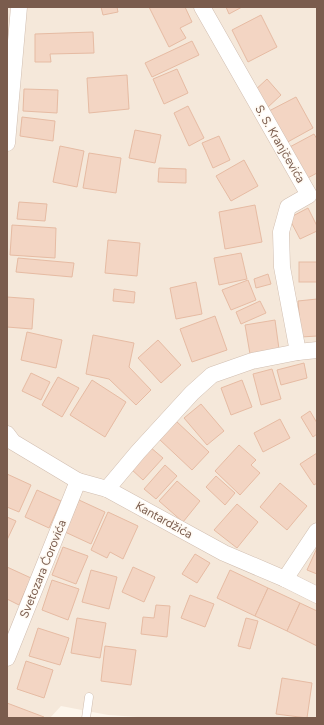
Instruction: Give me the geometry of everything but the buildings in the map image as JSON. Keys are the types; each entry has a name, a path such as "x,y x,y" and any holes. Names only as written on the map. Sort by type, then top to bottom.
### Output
{"street":[{"path":"7,143 19,7"},
{"name":"S. S. Kranjčevića","path":"202,7 313,192 288,208 281,232 282,267 298,352"},
{"path":"107,489 138,452 192,393 212,375 252,361 317,350"},
{"name":"Kantardžića","path":"10,438 78,481 107,489 224,553 285,579 317,595"},
{"name":"Svetozara Ćorovića","path":"7,658 78,481"},
{"path":"285,579 317,531"}],"lane":[{"path":"86,718 89,697"}],"shaded area":[{"path":"7,7 317,7 317,718 153,718 108,715 61,706 50,718 7,718"}]}
